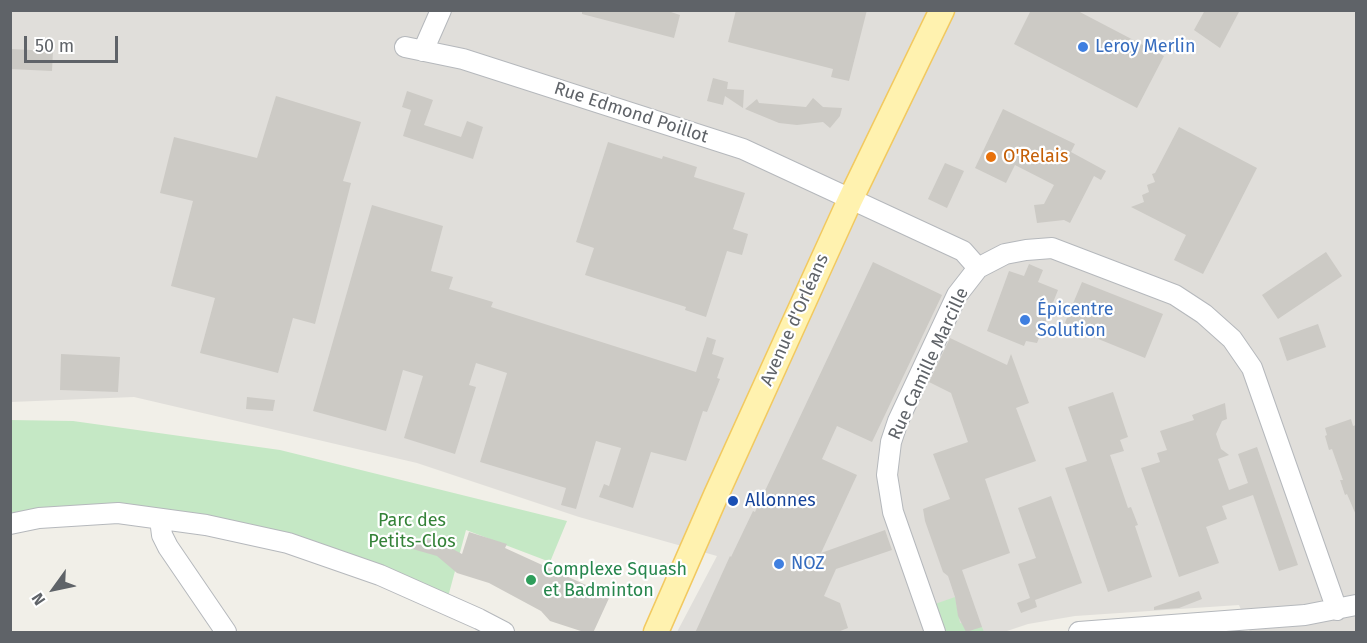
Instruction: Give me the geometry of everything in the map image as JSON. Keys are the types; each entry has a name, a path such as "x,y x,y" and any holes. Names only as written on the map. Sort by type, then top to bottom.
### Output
{"main road":[{"name":"Avenue d'Orléans","path":"656,633 850,200 942,10"}],"street":[{"name":"Rue Edmond Poillot","path":"441,10 414,49 463,60 743,149 963,251 978,268"},
{"name":"Rue Camille Marcille","path":"935,633 893,512 887,476 891,442 898,421 957,295 978,268 1005,254 1052,248 1175,295 1204,314 1232,339 1252,368 1337,610"},
{"path":"10,524 39,518 118,513 206,525 288,543 380,576 475,626 504,633"},
{"path":"160,519 162,535 168,547 216,629"},
{"path":"1079,633 1305,615 1356,605"}],"shaded area":[{"path":"10,11 1356,11 1356,632 1250,632 1239,605 1075,616 1028,624 1004,632 677,632 717,556 579,517 417,463 134,397 11,402"}],"green space":[{"name":"Parc des Petits-Clos","path":"10,420 73,421 280,450 567,521 550,562 466,530 448,597 304,541 120,509 11,522"},
{"path":"955,597 960,623 982,627 984,632 945,632 935,604"}],"building":[{"path":"582,10 665,10 680,15 674,38 582,14"},
{"path":"736,10 867,10 849,81 831,77 833,69 728,42"},
{"path":"1031,10 1076,10 1164,56 1137,108 1014,44"},
{"path":"1205,10 1240,10 1220,48 1194,30"},
{"path":"10,49 53,51 52,71 10,69"},
{"path":"713,78 728,82 727,89 744,90 743,108 725,96 723,105 707,101"},
{"path":"407,91 433,100 424,125 461,137 467,121 483,127 473,159 403,136 411,110 402,107"},
{"path":"276,96 361,122 343,181 351,183 315,324 293,318 278,373 200,353 215,298 171,286 193,201 160,193 174,137 257,158"},
{"path":"813,98 823,107 842,108 840,116 830,128 823,122 797,125 779,123 745,109 757,99 759,103 806,107"},
{"path":"1003,109 1075,144 1071,152 1106,171 1101,180 1094,176 1070,223 1064,220 1037,223 1034,205 1044,204 1054,185 1015,165 1006,183 975,168"},
{"path":"1179,127 1257,168 1203,274 1174,260 1186,235 1131,207 1144,202 1142,195 1149,192 1147,185 1155,182 1152,174 1155,173"},
{"path":"608,142 697,167 694,177 745,193 733,229 748,234 742,255 727,251 706,317 685,310 686,307 585,275 594,248 576,242"},
{"path":"945,163 964,171 947,208 928,199"},
{"path":"372,205 443,226 431,271 453,277 449,289 493,302 491,307 696,372 707,337 716,340 712,354 724,358 717,378 720,379 707,412 703,411 686,461 651,452 633,508 599,497 604,484 609,486 621,448 596,441 576,509 561,505 566,488 480,462 507,373 476,363 469,385 476,387 455,454 404,438 423,376 403,370 386,431 313,411"},
{"path":"1326,252 1342,276 1278,319 1262,295"},
{"path":"873,262 942,295 872,442 837,426 822,459 857,475 821,553 885,530 892,550 836,569 824,596 840,603 848,628 835,633 695,633 730,556 753,511 755,512"},
{"path":"1029,264 1043,270 1038,282 1058,290 1037,343 1026,341 1024,346 987,331 1009,271 1024,276"},
{"path":"1082,282 1163,314 1145,358 1064,325"},
{"path":"1318,324 1326,347 1287,361 1279,338"},
{"path":"950,338 1007,365 1011,354 1029,403 1016,408 1036,461 985,479 1010,553 962,570 982,627 966,632 958,616 955,597 948,576 943,572 923,509 950,499 933,454 968,442 951,393 929,382"},
{"path":"61,354 120,357 118,392 60,390"},
{"path":"1113,392 1128,437 1120,440 1124,451 1110,455 1128,508 1131,507 1138,525 1135,526 1152,577 1108,592 1065,468 1087,461 1068,407"},
{"path":"247,397 275,400 273,411 246,409"},
{"path":"1225,403 1227,419 1222,421 1216,434 1221,449 1229,455 1218,459 1229,490 1248,483 1238,454 1257,447 1298,565 1279,571 1253,495 1222,506 1227,519 1206,527 1219,563 1179,577 1141,468 1160,462 1157,453 1167,450 1160,431 1194,420 1192,415"},
{"path":"1351,419 1353,426 1356,425 1356,515 1347,494 1345,495 1340,480 1343,480 1325,436 1327,435 1325,428"},
{"path":"1051,496 1082,583 1035,600 1037,607 1021,613 1017,603 1030,598 1018,564 1036,558 1018,508"},
{"name":"Complexe Squash et Badminton","path":"469,532 507,544 505,548 610,596 593,633 550,621 541,611 489,583 457,573 437,556 409,548 407,538 438,541 462,554"},
{"path":"1199,591 1202,599 1179,608 1154,610 1154,607"}],"place":[{"name":"Leroy Merlin","path":"1083,47"},
{"name":"O'Relais","path":"991,157"},
{"name":"Épicentre Solution","path":"1025,320"},
{"name":"Allonnes","path":"733,501"},
{"name":"NOZ","path":"779,564"},
{"name":"Complexe Squash et Badminton","path":"531,580"}]}
